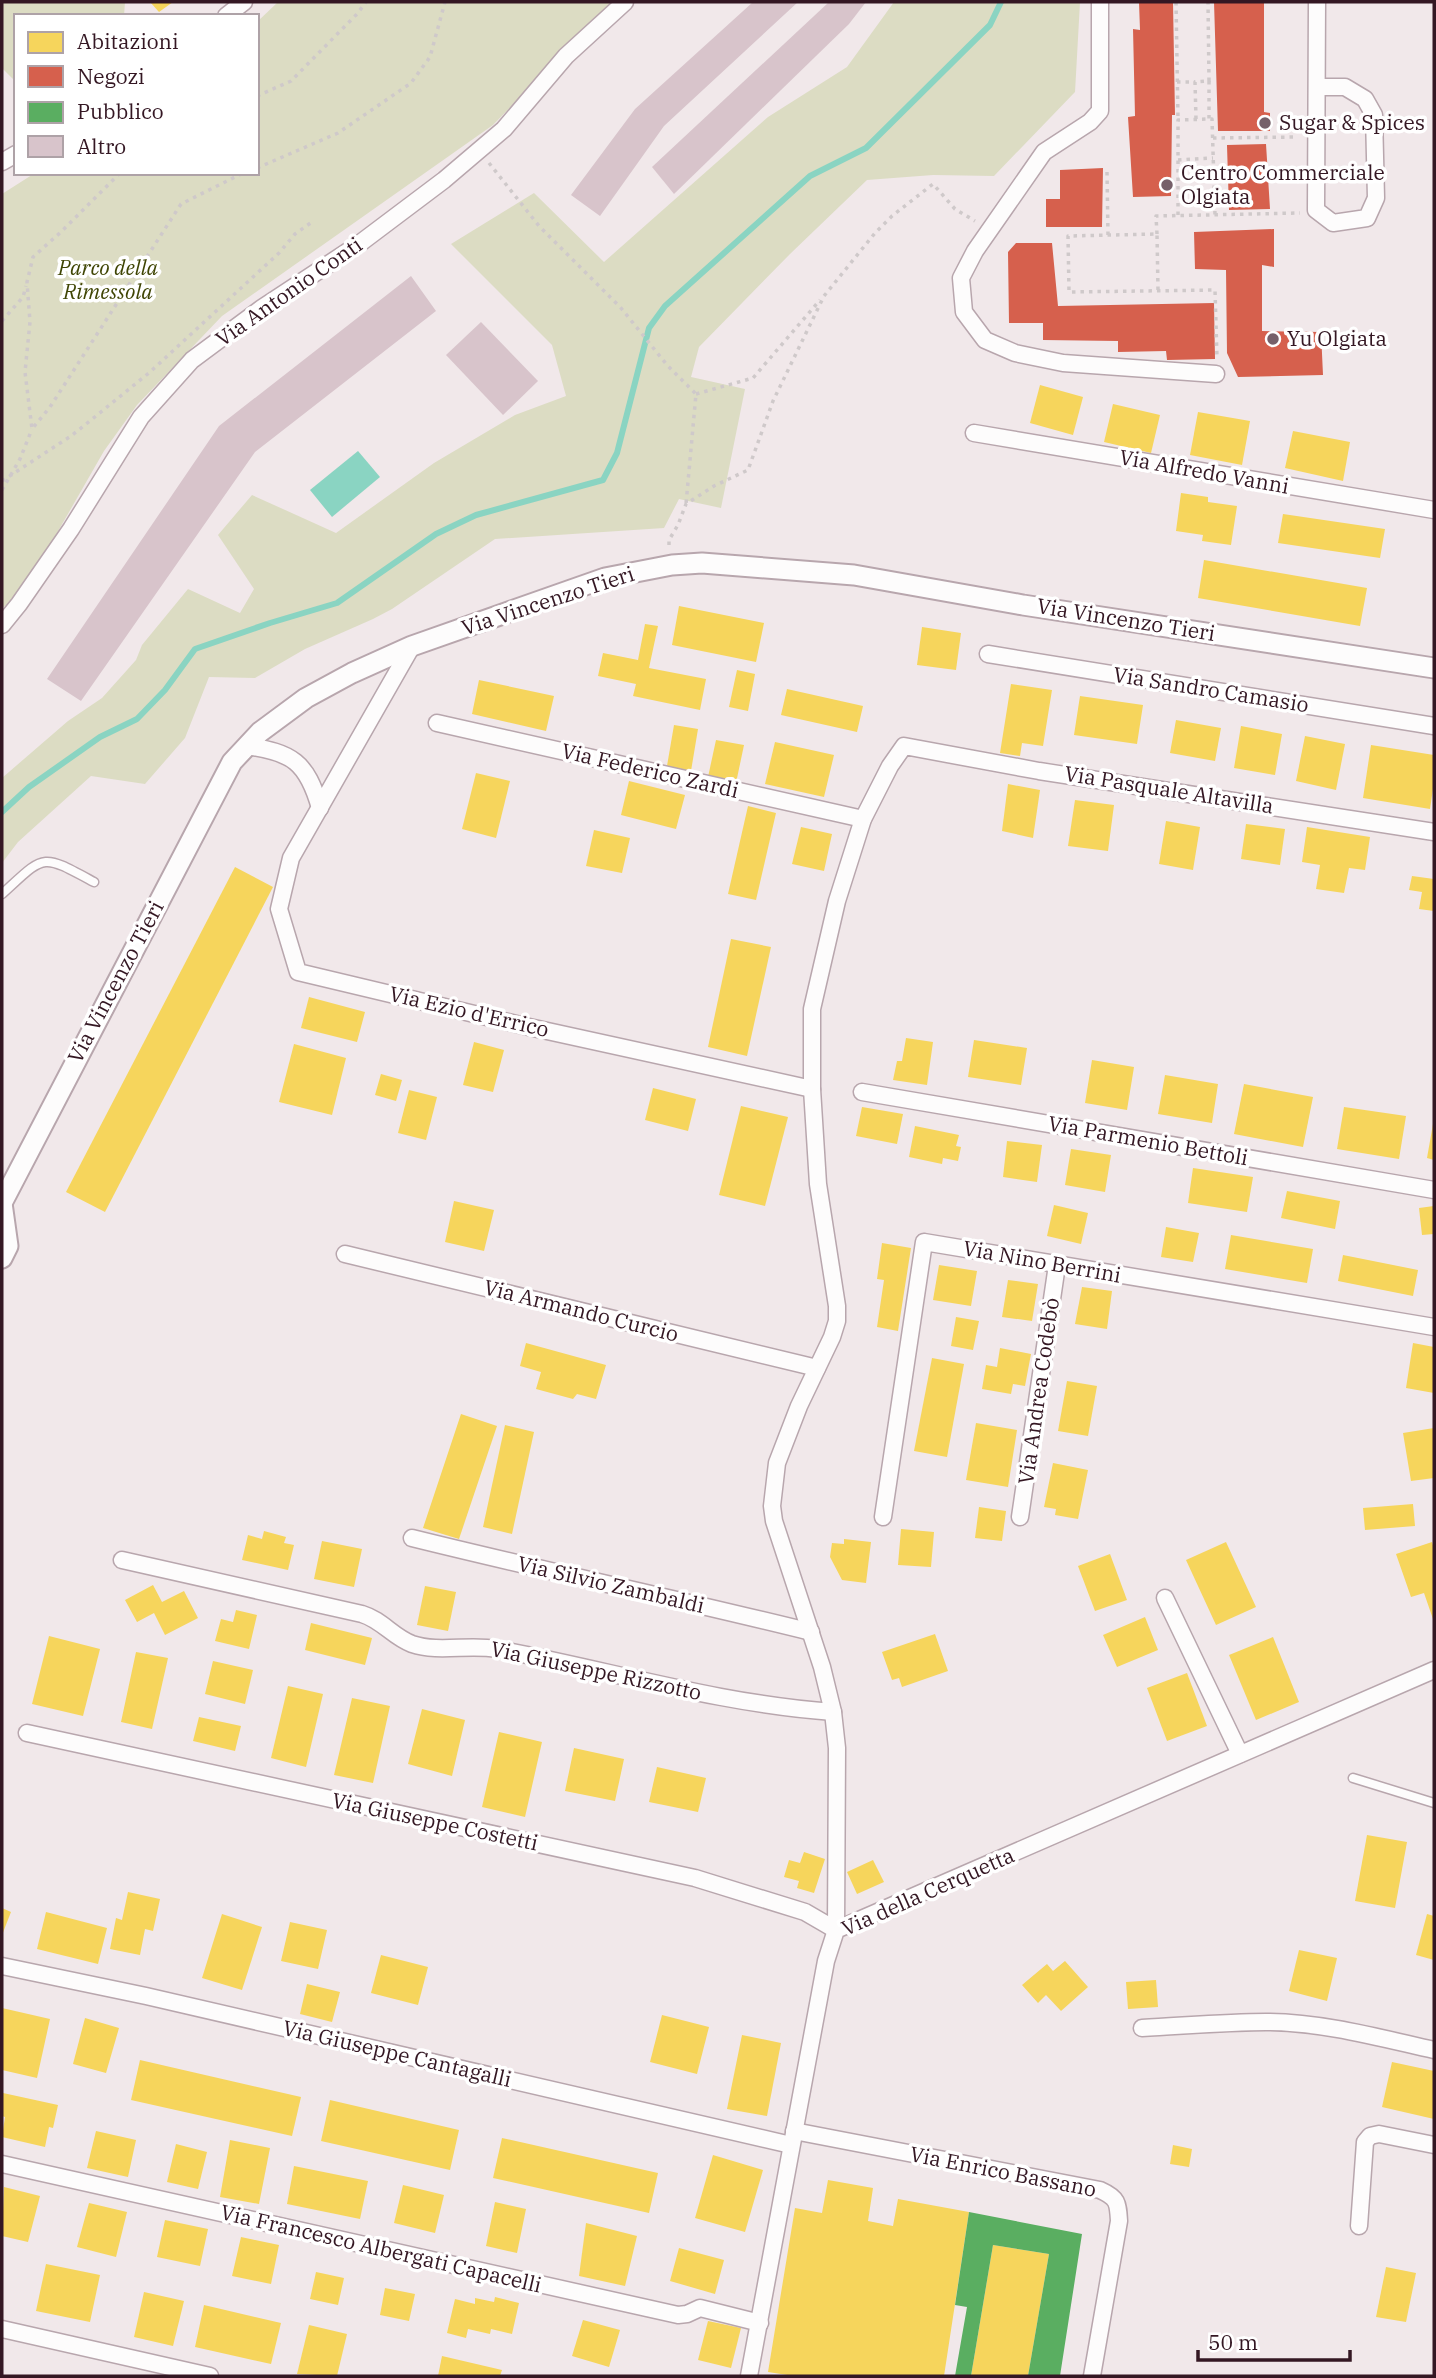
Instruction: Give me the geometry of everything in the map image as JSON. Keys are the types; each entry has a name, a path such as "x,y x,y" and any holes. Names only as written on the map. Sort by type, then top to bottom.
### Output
{"street":[{"path":"229,14 244,2"},
{"name":"Via Antonio Conti","path":"2,625 63,540 141,417 192,360 262,308 359,244 444,180 505,129 566,56 625,2"},
{"path":"1100,2 1100,111 1090,122 1044,152 990,230 961,278 964,312 985,340 1015,353 1063,363 1216,374"},
{"path":"1317,2 1315,211 1333,223 1367,218 1376,198 1374,115 1365,99 1345,87 1318,87"},
{"name":"Via Alfredo Vanni","path":"974,433 1434,510"},
{"name":"Via Vincenzo Tieri","path":"4,1249 2,1203 232,762 260,732 326,685 412,646 606,578 672,565 702,563 854,575 1023,605 1434,667"},
{"name":"Via Ezio d'Errico","path":"412,646 291,858 279,909 298,972 529,1027 812,1089"},
{"name":"Via Sandro Camasio","path":"988,654 1434,726"},
{"name":"Via Federico Zardi","path":"437,723 863,819"},
{"path":"246,746 276,751 299,763 310,779 320,808"},
{"name":"Via Pasquale Altavilla","path":"863,819 890,766 904,746 1039,771 1434,832"},
{"path":"836,1930 837,1748 829,1689 774,1521 772,1493 777,1463 837,1321 818,1184 812,1089 812,1009 837,901 863,819"},
{"name":"Via Parmenio Bettoli","path":"863,1092 1434,1190"},
{"name":"Via Nino Berrini","path":"883,1517 924,1242 1434,1327"},
{"name":"Via Armando Curcio","path":"345,1254 817,1368"},
{"name":"Via Andrea Codebò","path":"1020,1517 1057,1265"},
{"name":"Via Silvio Zambaldi","path":"412,1538 811,1632"},
{"name":"Via Giuseppe Rizzotto","path":"122,1560 362,1614 378,1620 404,1641 428,1647 494,1648 750,1703 832,1712"},
{"path":"1165,1598 1240,1754"},
{"name":"Via della Cerquetta","path":"749,2376 826,1961 836,1930 1434,1670"},
{"name":"Via Giuseppe Costetti","path":"27,1733 695,1878 805,1912 836,1930"},
{"name":"Via Giuseppe Cantagalli","path":"2,1966 792,2138"},
{"path":"1142,2028 1267,2022 1295,2024 1434,2050"},
{"path":"1359,2226 1365,2143 1370,2136 1378,2134 1434,2146"},
{"name":"Via Enrico Bassano","path":"792,2138 1088,2187 1110,2194 1118,2203 1119,2221 1093,2376"},
{"name":"Via Francesco Albergati Capacelli","path":"2,2164 678,2315 700,2308 760,2323"},
{"path":"2,2329 210,2376"}],"lane":[{"path":"2,894 36,863 43,862 57,862 93,881"},
{"path":"1353,1778 1434,1803"}],"path":[{"path":"259,95 290,81 357,15 366,2"},
{"path":"259,167 338,133 411,83 430,57 444,2"},
{"path":"1176,2 1178,215"},
{"path":"1208,2 1209,119"},
{"path":"1177,82 1209,81"},
{"path":"1195,82 1196,119"},
{"path":"1178,120 1212,119 1215,215"},
{"path":"1213,138 1317,136"},
{"path":"479,151 539,226 621,308 667,365 696,394"},
{"path":"1178,160 1213,158"},
{"path":"1107,172 1108,236"},
{"path":"2,321 23,297 33,257 119,175"},
{"path":"2,490 20,459 32,429 50,407 181,204 239,175"},
{"path":"696,394 753,378 875,233 933,184 956,209 990,230"},
{"path":"1158,290 1156,216 1292,214 1315,211"},
{"path":"2,481 71,436 150,372 279,253 295,234 313,222"},
{"path":"1157,234 1068,236 1069,292 1215,290 1216,374"},
{"path":"27,282 30,322 25,372 32,429"},
{"path":"686,504 714,486 748,470 773,401 824,296"},
{"path":"672,565 669,540 686,504 696,394"}],"green space":[{"path":"2,2 125,2 124,14 14,14 14,80 2,68"},
{"name":"Parco della Rimessola","path":"278,2 612,2 493,125 222,316 137,405 104,451 22,594 2,608 2,194 32,175 259,175 259,20"},
{"path":"894,2 1080,2 1075,92 994,176 933,175 867,180 699,347 691,377 745,389 721,508 679,499 664,528 495,539 392,609 305,649 255,678 209,677 185,738 145,784 91,776 18,842 2,863 2,778 68,721 102,698 136,660 142,645 188,589 240,613 254,589 218,535 252,495 336,533 434,463 515,415 566,396 552,345 451,244 534,193 604,262 768,117 847,67"}],"shaded area":[{"path":"358,451 380,477 332,517 310,490"}],"building: Abitazioni":[{"path":"150,2 173,2 159,12"},
{"path":"1040,385 1083,397 1073,435 1030,423"},
{"path":"1113,404 1160,415 1151,453 1104,442"},
{"path":"1198,412 1250,421 1242,465 1190,455"},
{"path":"1293,431 1350,442 1343,481 1285,468"},
{"path":"1181,493 1208,497 1208,502 1237,506 1231,545 1202,541 1203,535 1176,531"},
{"path":"1283,514 1385,529 1380,558 1278,543"},
{"path":"1204,560 1367,588 1360,626 1198,598"},
{"path":"679,606 764,623 756,662 672,645"},
{"path":"645,624 658,626 649,668 706,679 700,710 633,696 636,684 598,676 603,653 638,660"},
{"path":"922,627 961,633 956,670 917,665"},
{"path":"737,670 755,674 748,711 729,707"},
{"path":"479,680 554,696 546,731 472,714"},
{"path":"1011,684 1052,690 1043,746 1022,743 1020,756 1000,753"},
{"path":"787,689 863,706 857,732 781,715"},
{"path":"1080,696 1143,705 1137,744 1074,735"},
{"path":"1176,720 1221,728 1215,761 1170,753"},
{"path":"674,725 698,729 691,771 667,766"},
{"path":"1241,726 1282,734 1275,775 1234,768"},
{"path":"1305,736 1345,744 1336,790 1296,781"},
{"path":"716,740 744,745 736,783 708,777"},
{"path":"775,742 834,755 824,797 765,784"},
{"path":"1371,745 1434,755 1430,809 1363,798"},
{"path":"476,773 510,781 496,838 462,829"},
{"path":"629,781 685,795 676,829 621,815"},
{"path":"1008,784 1040,790 1033,838 1002,831"},
{"path":"1075,800 1114,805 1108,851 1068,846"},
{"path":"748,806 776,813 756,900 728,894"},
{"path":"1166,821 1200,827 1193,870 1159,864"},
{"path":"1246,824 1285,829 1280,865 1241,859"},
{"path":"801,827 832,834 824,871 792,864"},
{"path":"1307,827 1370,837 1365,870 1349,868 1344,893 1316,889 1320,865 1302,862"},
{"path":"594,830 630,838 622,873 586,866"},
{"path":"235,867 273,887 105,1212 66,1192"},
{"path":"1412,876 1434,879 1434,911 1419,909 1422,892 1409,890"},
{"path":"731,939 771,947 747,1056 708,1047"},
{"path":"309,997 365,1012 357,1042 301,1028"},
{"path":"906,1038 933,1042 927,1085 893,1080 897,1061 902,1061"},
{"path":"974,1040 1027,1048 1021,1085 968,1077"},
{"path":"474,1042 504,1050 493,1092 463,1085"},
{"path":"294,1044 346,1058 332,1115 279,1102"},
{"path":"1092,1060 1134,1067 1127,1110 1085,1103"},
{"path":"381,1074 402,1080 396,1101 375,1095"},
{"path":"1165,1075 1218,1084 1212,1123 1158,1114"},
{"path":"1244,1084 1313,1097 1303,1147 1234,1134"},
{"path":"653,1088 696,1099 688,1131 645,1120"},
{"path":"409,1090 437,1097 426,1140 398,1133"},
{"path":"741,1106 788,1117 765,1206 719,1195"},
{"path":"862,1107 903,1114 897,1144 856,1136"},
{"path":"1344,1107 1406,1116 1399,1159 1337,1149"},
{"path":"1434,1124 1434,1160 1427,1158"},
{"path":"915,1126 959,1135 956,1146 961,1147 958,1161 943,1158 942,1164 909,1157"},
{"path":"1007,1141 1042,1145 1037,1182 1003,1177"},
{"path":"1071,1149 1111,1155 1105,1192 1065,1185"},
{"path":"1193,1168 1253,1177 1247,1212 1188,1203"},
{"path":"1287,1191 1340,1201 1335,1229 1281,1218"},
{"path":"454,1201 494,1210 484,1251 445,1242"},
{"path":"1054,1205 1088,1213 1081,1244 1047,1236"},
{"path":"1434,1206 1434,1234 1422,1235 1419,1208"},
{"path":"1166,1227 1199,1233 1193,1262 1161,1257"},
{"path":"1231,1235 1313,1249 1307,1283 1225,1269"},
{"path":"882,1243 911,1248 898,1331 877,1327 884,1280 877,1279"},
{"path":"1343,1255 1418,1270 1413,1296 1338,1281"},
{"path":"939,1265 977,1271 971,1306 933,1300"},
{"path":"1008,1280 1038,1284 1032,1321 1002,1317"},
{"path":"1082,1287 1112,1291 1107,1329 1075,1324"},
{"path":"956,1317 979,1321 973,1350 951,1346"},
{"path":"526,1343 606,1365 596,1399 577,1394 573,1399 536,1389 541,1372 520,1366"},
{"path":"1413,1343 1434,1347 1434,1393 1406,1388"},
{"path":"1000,1348 1031,1354 1025,1386 1013,1384 1011,1394 982,1389 986,1365 997,1367"},
{"path":"932,1358 964,1364 947,1457 914,1451"},
{"path":"1067,1381 1097,1386 1088,1436 1058,1431"},
{"path":"461,1414 497,1426 459,1539 423,1528"},
{"path":"976,1423 1017,1430 1008,1487 966,1480"},
{"path":"505,1425 534,1432 512,1534 483,1527"},
{"path":"1434,1428 1434,1478 1411,1481 1403,1433"},
{"path":"1053,1463 1088,1470 1078,1519 1055,1515 1056,1509 1044,1507"},
{"path":"1413,1504 1415,1526 1365,1530 1363,1508"},
{"path":"979,1507 1006,1511 1002,1541 975,1538"},
{"path":"901,1529 934,1532 931,1567 898,1565"},
{"path":"264,1531 286,1537 284,1543 294,1545 288,1570 242,1560 248,1535 262,1539"},
{"path":"844,1539 871,1542 866,1583 842,1580 830,1557 832,1543 844,1544"},
{"path":"322,1541 362,1549 354,1587 314,1579"},
{"path":"1226,1542 1256,1607 1216,1625 1186,1560"},
{"path":"1432,1542 1434,1622 1424,1593 1411,1597 1396,1554"},
{"path":"1110,1554 1127,1600 1095,1611 1078,1566"},
{"path":"153,1585 162,1602 184,1591 198,1618 165,1635 154,1613 137,1622 125,1600"},
{"path":"425,1586 456,1592 448,1631 417,1625"},
{"path":"236,1610 257,1615 249,1649 215,1641 221,1619 233,1622"},
{"path":"1145,1617 1158,1650 1117,1667 1103,1635"},
{"path":"311,1623 372,1638 365,1665 305,1650"},
{"path":"935,1634 948,1671 902,1687 899,1678 892,1680 882,1652"},
{"path":"49,1636 100,1649 83,1716 32,1704"},
{"path":"1273,1637 1299,1702 1256,1720 1229,1655"},
{"path":"136,1652 168,1658 152,1729 121,1722"},
{"path":"213,1661 253,1670 245,1704 205,1694"},
{"path":"1187,1673 1207,1726 1167,1741 1147,1688"},
{"path":"288,1686 323,1694 306,1767 271,1758"},
{"path":"352,1698 390,1706 373,1783 334,1775"},
{"path":"422,1709 465,1720 452,1776 408,1764"},
{"path":"199,1717 241,1726 235,1751 193,1741"},
{"path":"499,1732 542,1742 525,1817 482,1807"},
{"path":"574,1748 624,1759 615,1801 565,1791"},
{"path":"657,1767 706,1778 698,1812 649,1802"},
{"path":"1367,1835 1407,1842 1395,1908 1355,1901"},
{"path":"804,1852 825,1859 814,1893 797,1888 799,1881 784,1877 789,1860 800,1863"},
{"path":"873,1860 884,1882 857,1894 847,1872"},
{"path":"128,1892 160,1899 153,1931 145,1929 140,1955 110,1949 116,1918 122,1920"},
{"path":"2,1908 11,1912 2,1935"},
{"path":"46,1912 107,1928 98,1964 37,1949"},
{"path":"222,1914 262,1927 242,1990 202,1978"},
{"path":"1427,1914 1434,1916 1434,1960 1416,1955"},
{"path":"290,1922 327,1930 318,1969 281,1961"},
{"path":"1299,1950 1337,1958 1327,2001 1289,1991"},
{"path":"381,1955 428,1967 418,2005 371,1993"},
{"path":"1065,1961 1088,1987 1061,2011 1046,1995 1038,2003 1022,1985 1047,1964 1053,1971"},
{"path":"1156,1980 1158,2007 1128,2009 1126,1982"},
{"path":"307,1984 340,1992 332,2022 300,2014"},
{"path":"2,2008 50,2019 37,2078 2,2070"},
{"path":"662,2015 709,2027 697,2074 650,2062"},
{"path":"85,2018 119,2028 106,2073 73,2064"},
{"path":"742,2035 781,2043 767,2116 727,2109"},
{"path":"140,2060 301,2097 292,2136 131,2100"},
{"path":"1392,2062 1434,2071 1434,2119 1382,2107"},
{"path":"3,2093 58,2105 45,2147 2,2137 5,2117 2,2116"},
{"path":"330,2100 459,2130 450,2170 321,2141"},
{"path":"96,2131 136,2140 128,2177 87,2168"},
{"path":"502,2138 658,2173 649,2213 493,2178"},
{"path":"230,2140 270,2148 259,2204 220,2197"},
{"path":"176,2144 207,2152 198,2189 167,2182"},
{"path":"1173,2145 1192,2149 1189,2167 1170,2164"},
{"path":"713,2155 763,2170 745,2232 695,2218"},
{"path":"294,2166 368,2181 360,2219 287,2204"},
{"path":"828,2180 873,2188 868,2221 893,2226 898,2199 969,2212 944,2376 794,2376 768,2372 795,2208 822,2213"},
{"path":"403,2185 444,2195 435,2233 394,2223"},
{"path":"4,2187 40,2196 28,2242 2,2236"},
{"path":"495,2202 526,2209 517,2253 486,2246"},
{"path":"89,2203 127,2212 116,2257 77,2247"},
{"path":"165,2220 208,2229 200,2266 157,2257"},
{"path":"586,2223 637,2236 625,2286 579,2276"},
{"path":"241,2237 279,2245 271,2284 232,2276"},
{"path":"993,2245 1049,2254 1028,2376 971,2376"},
{"path":"679,2248 724,2260 715,2294 670,2281"},
{"path":"46,2264 100,2275 90,2322 36,2311"},
{"path":"1386,2267 1416,2273 1406,2322 1376,2317"},
{"path":"316,2272 344,2278 338,2305 310,2299"},
{"path":"385,2288 415,2294 409,2321 380,2315"},
{"path":"144,2292 184,2301 173,2346 134,2337"},
{"path":"495,2297 519,2303 512,2334 491,2329 490,2334 468,2329 466,2338 447,2333 455,2299 475,2304 475,2298 494,2302"},
{"path":"204,2305 281,2323 271,2364 195,2347"},
{"path":"583,2320 620,2330 609,2367 572,2356"},
{"path":"708,2321 741,2328 731,2368 698,2360"},
{"path":"309,2325 347,2334 337,2376 297,2374"},
{"path":"442,2356 502,2370 500,2376 438,2376"}],"building: Negozi":[{"path":"1139,2 1173,2 1175,115 1172,115 1171,196 1133,197 1128,117 1135,116 1133,29 1140,30"},
{"path":"1214,2 1264,2 1264,112 1270,113 1270,131 1218,131"},
{"path":"1266,144 1270,209 1229,210 1227,145"},
{"path":"1103,168 1102,227 1046,227 1046,199 1060,199 1060,170"},
{"path":"1274,229 1274,267 1262,265 1262,331 1321,332 1323,375 1238,377 1227,353 1226,270 1195,269 1194,232"},
{"path":"1016,243 1052,243 1058,306 1214,303 1215,359 1167,360 1166,351 1118,352 1118,341 1043,340 1043,323 1009,323 1008,252"}],"building: Pubblico":[{"path":"969,2212 1082,2234 1060,2376 1028,2376 1049,2254 993,2245 971,2376 955,2376 967,2307 955,2305"}],"building: Altro":[{"path":"753,2 798,2 664,126 600,216 571,195 635,109"},
{"path":"829,2 866,2 849,24 674,194 652,167"},
{"path":"411,276 436,311 255,452 81,701 47,679 219,426"},
{"path":"481,322 538,381 503,415 446,355"}],"waterway":[{"path":"2,812 29,787 100,737 137,719 165,690 195,649 337,603 436,534 476,515 603,480 617,453 649,328 665,306 810,176 866,148 990,25 1001,2"}],"place":[{"name":"Sugar & Spices","path":"1265,123"},
{"name":"Centro Commerciale Olgiata","path":"1167,185"},
{"name":"Yu Olgiata","path":"1273,339"}]}
